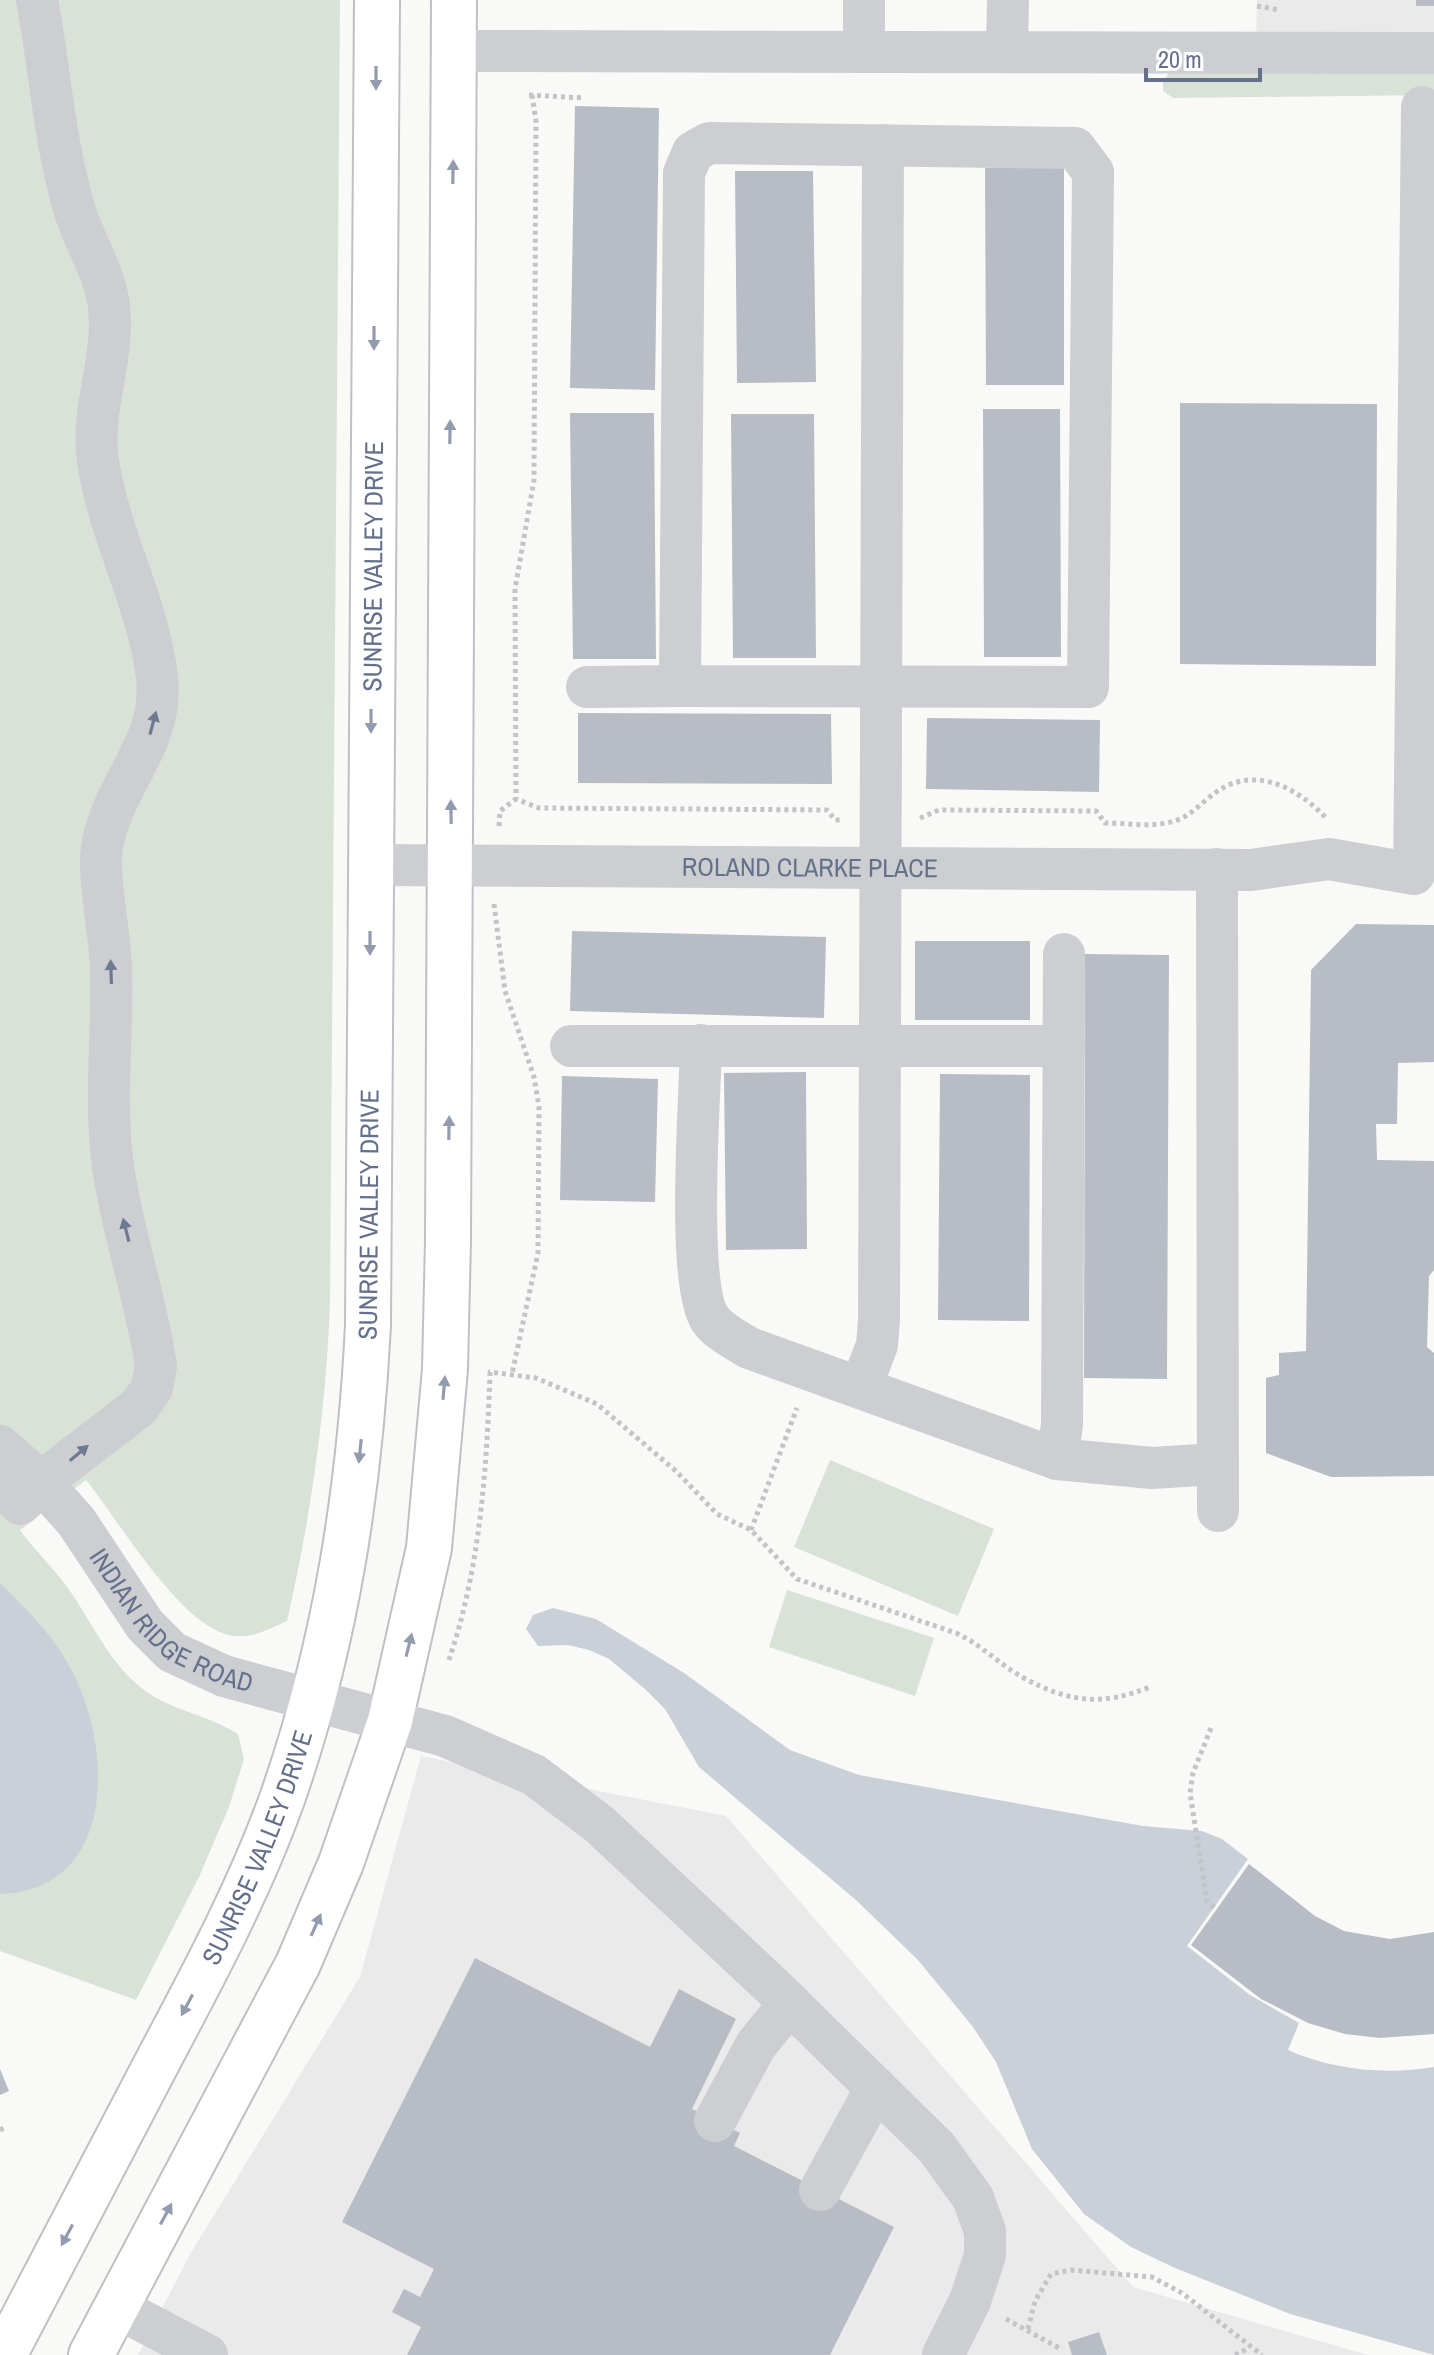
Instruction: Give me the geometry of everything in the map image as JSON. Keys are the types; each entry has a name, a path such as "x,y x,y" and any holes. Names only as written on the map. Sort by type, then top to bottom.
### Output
{"main road":[{"name":"SUNRISE VALLEY DRIVE","path":"4,2355 236,1908 281,1801 312,1700 346,1553 365,1390 377,0"},
{"path":"91,2355 298,1964 341,1863 390,1721 429,1548 445,1369 451,867 449,579 454,0"}],"street":[{"path":"20,1489 139,1407 152,1388 156,1366 113,1166 110,1122 111,964 101,856 107,826 147,746 157,716 157,679 145,624 106,504 97,457 98,410 110,341 109,303 74,210 59,149 52,77 37,0"},
{"path":"864,0 864,52"},
{"path":"1007,52 1008,0"},
{"path":"454,51 1434,53"},
{"path":"1422,107 1424,874"},
{"path":"587,687 1088,687 1093,172 1075,148 709,143 693,152 684,173 680,686"},
{"path":"861,1387 877,1345 879,1319 878,867 882,687 883,145"},
{"name":"ROLAND CLARKE PLACE","path":"370,865 1234,869 1329,859 1424,874"},
{"path":"1218,1511 1216,1464 1234,869"},
{"path":"1057,1459 1062,1425 1064,954"},
{"path":"701,1045 697,1248 702,1298 709,1317 722,1332 749,1348 1057,1459 1136,1468 1216,1464"},
{"path":"571,1046 1064,1046"},
{"name":"INDIAN RIDGE ROAD","path":"0,1446 20,1489 76,1521 145,1625 172,1652 224,1676 390,1721 488,1752 553,1786 599,1824 790,2003 953,2167 973,2198 985,2231 985,2255 978,2281 943,2355"},
{"path":"715,2121 756,2045 790,2003"},
{"path":"820,2190 876,2088"},
{"path":"116,2307 207,2355"}],"path":[{"path":"522,94 584,98"},
{"path":"512,1374 538,1253 539,1107 534,1077 505,991 494,908 500,811 516,799"},
{"path":"751,1530 811,1370"},
{"path":"490,1372 536,1378 597,1404 676,1471 717,1514 751,1530 797,1579 956,1633 981,1644 1023,1677 1051,1688 1101,1702 1120,1699 1150,1687"},
{"path":"1211,1728 1193,1773 1192,1800 1207,1902 1218,1910"},
{"path":"1061,2349 1028,2329 1044,2282 1051,2274 1072,2270 1141,2274 1164,2283 1262,2355"},
{"path":"1235,2355 1249,2348"}],"shaded area":[{"path":"0,0 340,0 330,1303 316,1463 287,1621 248,1636 234,1636 214,1629 193,1615 152,1570 86,1480 20,1530 67,1587 118,1664 139,1686 162,1701 238,1734 244,1759 229,1807 199,1877 136,2000 0,1951"},
{"path":"1257,0 1434,0 1434,81 1255,80"},
{"path":"1434,69 1434,95 1173,98 1163,91 1163,81 1169,73"},
{"path":"830,1460 994,1529 958,1616 794,1547"},
{"path":"0,1583 50,1636 73,1673 95,1740 98,1776 95,1811 85,1843 66,1869 38,1887 0,1894"},
{"path":"787,1590 934,1638 915,1696 769,1647"},
{"path":"553,1608 596,1619 684,1673 790,1750 859,1775 1143,1826 1202,1831 1222,1839 1248,1859 1187,1946 1250,1995 1299,2023 1288,2050 1323,2062 1360,2069 1397,2071 1434,2067 1434,2355 1290,2314 1175,2268 1131,2247 1084,2214 1032,2149 996,2062 973,2027 918,1960 857,1901 699,1767 665,1709 609,1659 568,1645 538,1646 526,1629 533,1615"},
{"path":"421,1756 726,1816 1133,2287 1368,2355 138,2355 189,2256 360,1977"}],"building":[{"path":"1416,0 1434,0 1434,6 1416,6"},
{"path":"575,106 659,108 655,390 570,388"},
{"path":"985,168 1064,168 1064,385 986,385"},
{"path":"735,171 813,171 816,382 737,383"},
{"path":"1180,403 1377,404 1376,666 1180,664"},
{"path":"983,409 1060,409 1061,657 984,657"},
{"path":"570,413 654,413 656,659 573,659"},
{"path":"731,414 814,414 816,658 733,658"},
{"path":"578,713 831,714 832,784 578,783"},
{"path":"927,718 1100,720 1099,792 926,789"},
{"path":"1356,924 1434,925 1434,1062 1398,1063 1397,1124 1376,1124 1377,1160 1434,1161 1434,1270 1429,1276 1427,1347 1434,1353 1434,1476 1331,1477 1266,1453 1266,1378 1279,1375 1279,1353 1306,1351 1311,970"},
{"path":"572,931 826,937 824,1018 570,1011"},
{"path":"915,941 1030,941 1030,1020 915,1020"},
{"path":"1085,954 1169,955 1167,1379 1084,1378"},
{"path":"806,1072 807,1249 726,1250 724,1073"},
{"path":"940,1074 1030,1075 1029,1321 938,1320"},
{"path":"562,1076 658,1079 655,1202 560,1200"},
{"path":"1249,1864 1315,1916 1344,1931 1390,1939 1434,1932 1434,2034 1380,2038 1345,2034 1308,2023 1261,1999 1191,1945"},
{"path":"475,1958 650,2047 679,1989 736,2019 692,2109 740,2133 734,2146 894,2227 830,2355 407,2355 421,2327 392,2312 404,2289 420,2297 434,2269 342,2222"},
{"path":"0,2069 9,2091 0,2095"},
{"path":"1099,2332 1107,2355 1072,2355 1068,2342"}]}
